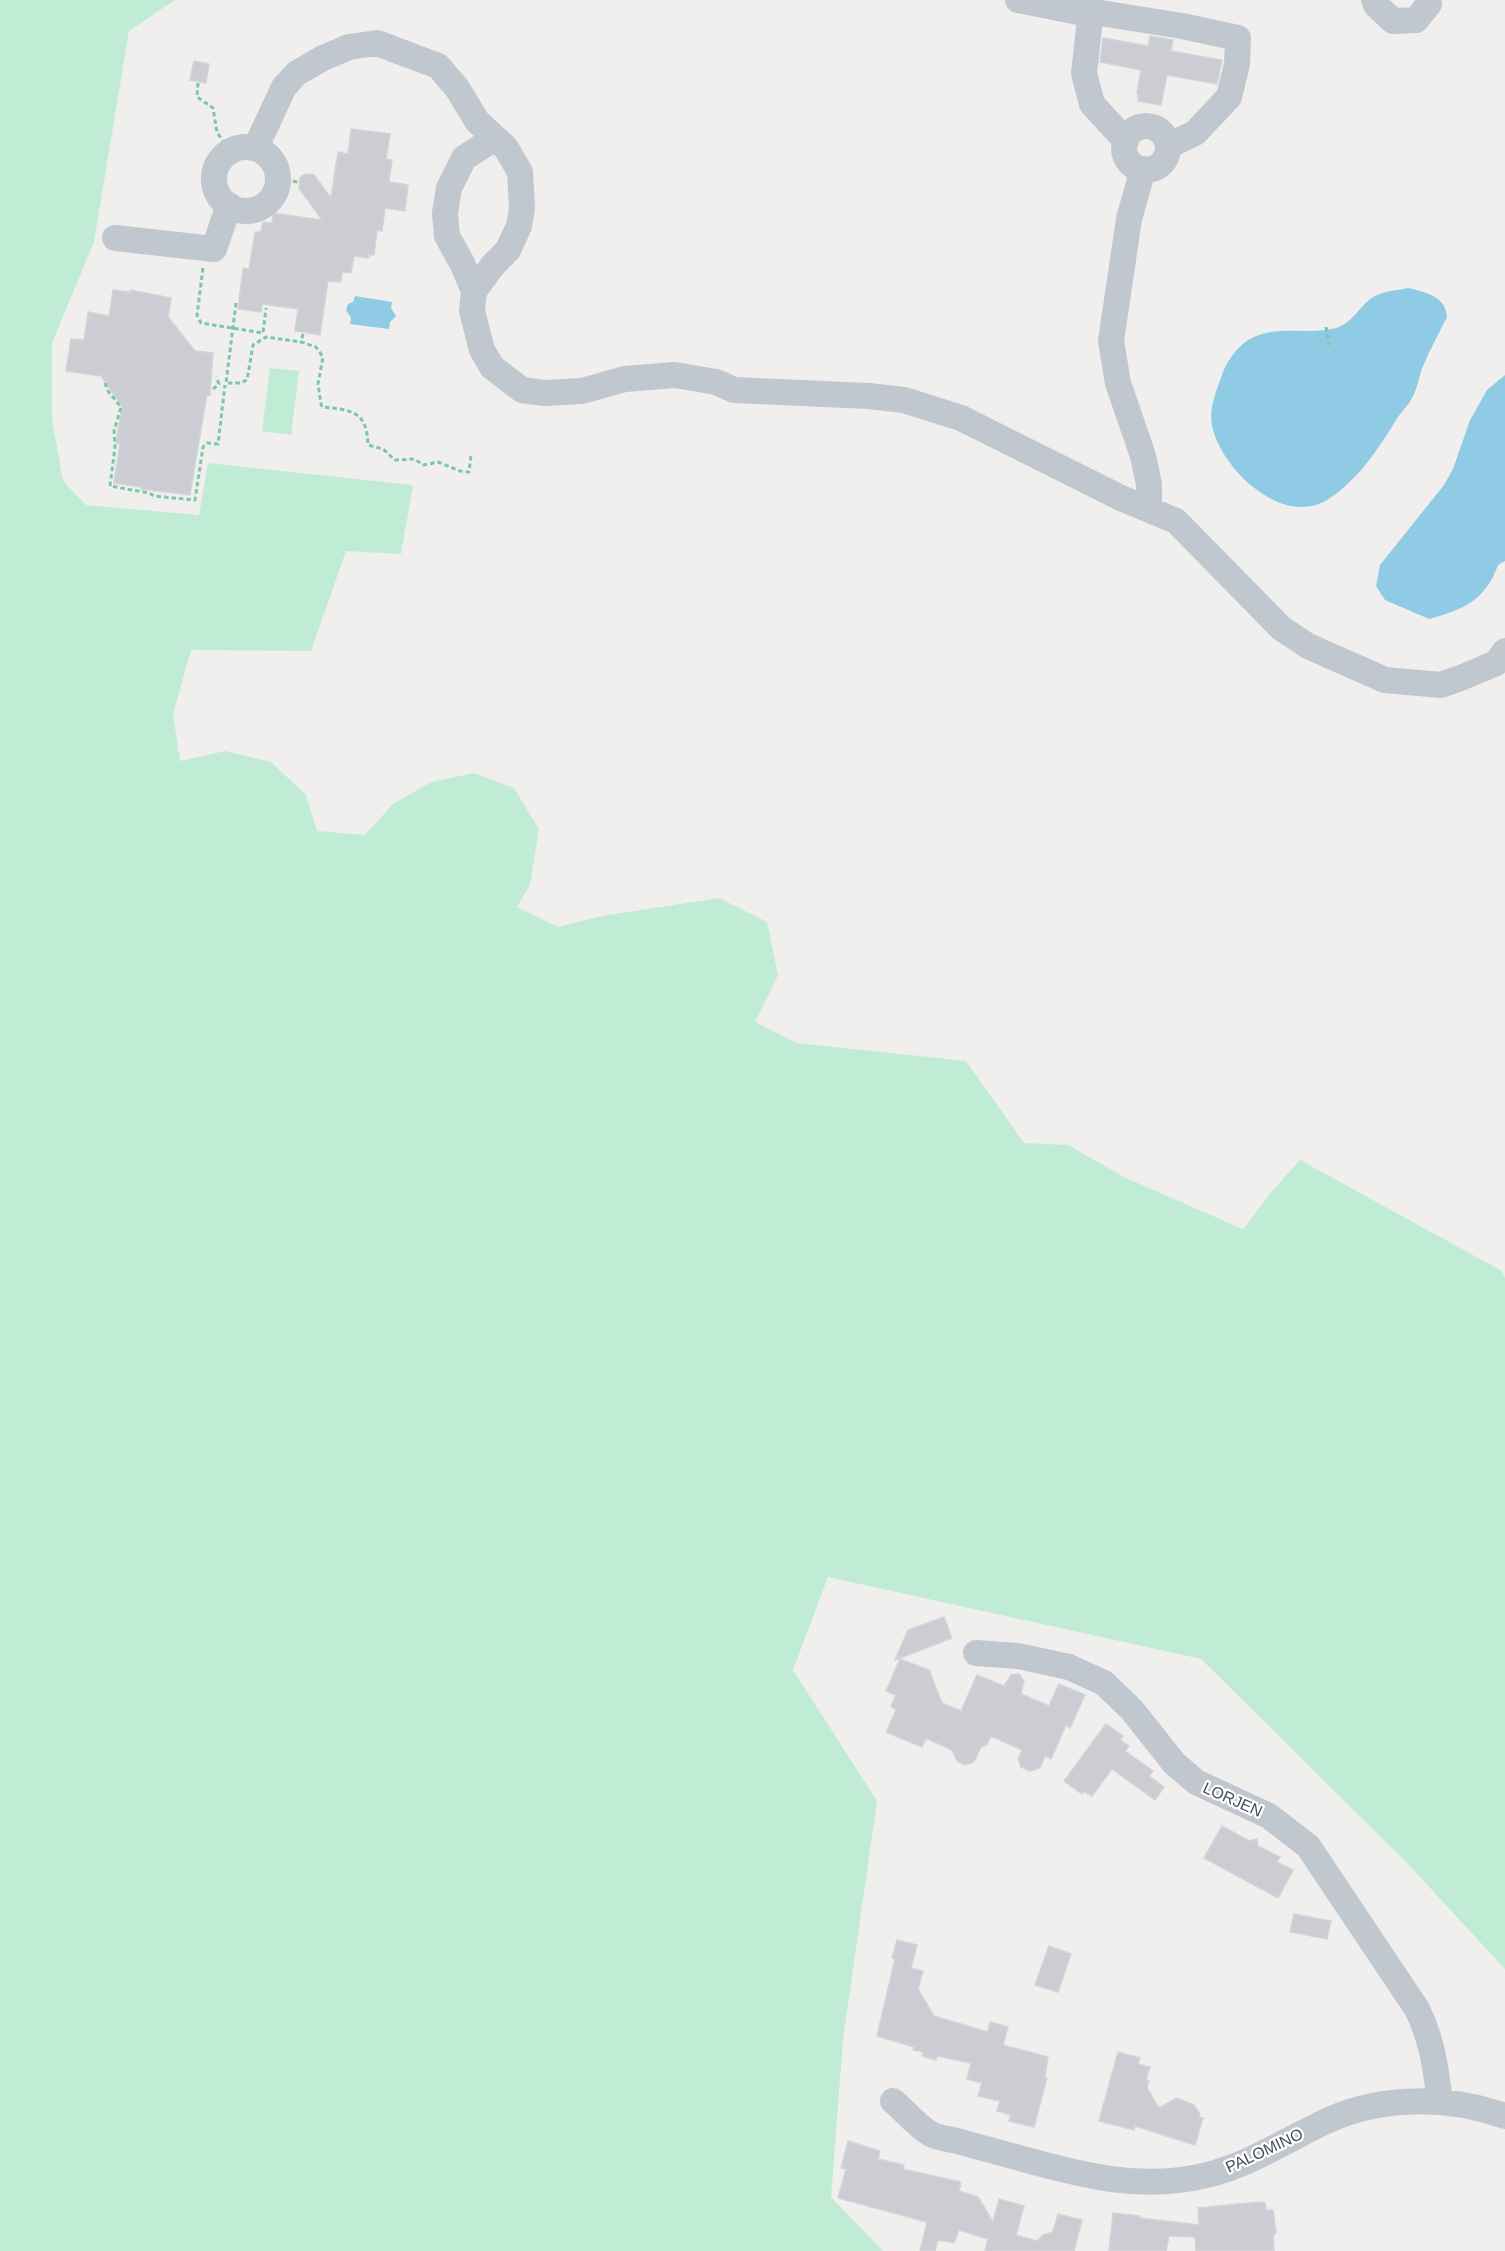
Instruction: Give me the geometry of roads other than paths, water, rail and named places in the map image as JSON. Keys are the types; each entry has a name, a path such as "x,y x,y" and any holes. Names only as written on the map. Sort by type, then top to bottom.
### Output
{"street":[{"path":"1018,0 1083,13 1105,13 1182,26 1238,38 1237,64 1229,97 1195,133 1168,146"},
{"path":"1374,0 1376,5 1393,21 1416,20 1429,4 1428,0"},
{"path":"1083,13 1090,20 1084,73 1092,104 1126,141"},
{"path":"256,147 284,87 297,73 323,58 349,47 377,43 438,66 457,87 477,121 506,148 520,172 522,208 519,226 508,250 493,265 474,291"},
{"path":"1145,126 1161,131 1168,146 1167,155 1156,168 1143,169 1132,165 1127,158 1126,141 1136,128 1145,126"},
{"path":"495,138 464,158 449,188 445,213 447,236 462,262 474,291 472,311 482,350 492,367 522,390 544,393 582,391 625,380 675,375 716,382 734,390 869,396 904,400 961,417 1121,498 1176,521 1281,628 1308,645 1385,680 1441,685 1496,663 1505,651"},
{"path":"239,147 256,147 270,156 278,172 288,180 278,188 268,203 253,211 236,210 222,201 214,186 215,169 224,154 229,151 239,147"},
{"path":"1143,169 1129,219 1111,341 1118,383 1143,456 1149,484 1149,509"},
{"path":"115,237 214,249 229,206"},
{"name":"LORJEN","path":"976,1653 1018,1656 1069,1667 1104,1683 1132,1710 1174,1763 1196,1782 1269,1816 1308,1846 1418,2009 1429,2034 1440,2102"},
{"name":"PALOMINO","path":"893,2101 930,2134 1090,2177 1131,2182 1167,2181 1206,2175 1245,2163 1334,2118 1365,2108 1392,2103 1461,2103 1505,2116"}],"water":[{"path":"1408,288 1434,296 1443,304 1447,317 1426,360 1411,400 1373,455 1348,484 1327,500 1310,506 1291,506 1273,500 1256,489 1227,460 1212,426 1211,414 1215,396 1223,372 1233,354 1248,340 1264,333 1318,331 1339,327 1348,322 1373,297"},
{"path":"355,296 392,302 391,308 396,316 390,322 389,329 350,324 351,318 346,310"},
{"path":"1505,375 1505,561 1498,565 1487,587 1480,595 1453,612 1429,619 1385,600 1376,586 1380,565 1444,485 1453,469 1470,420 1487,390"}]}
